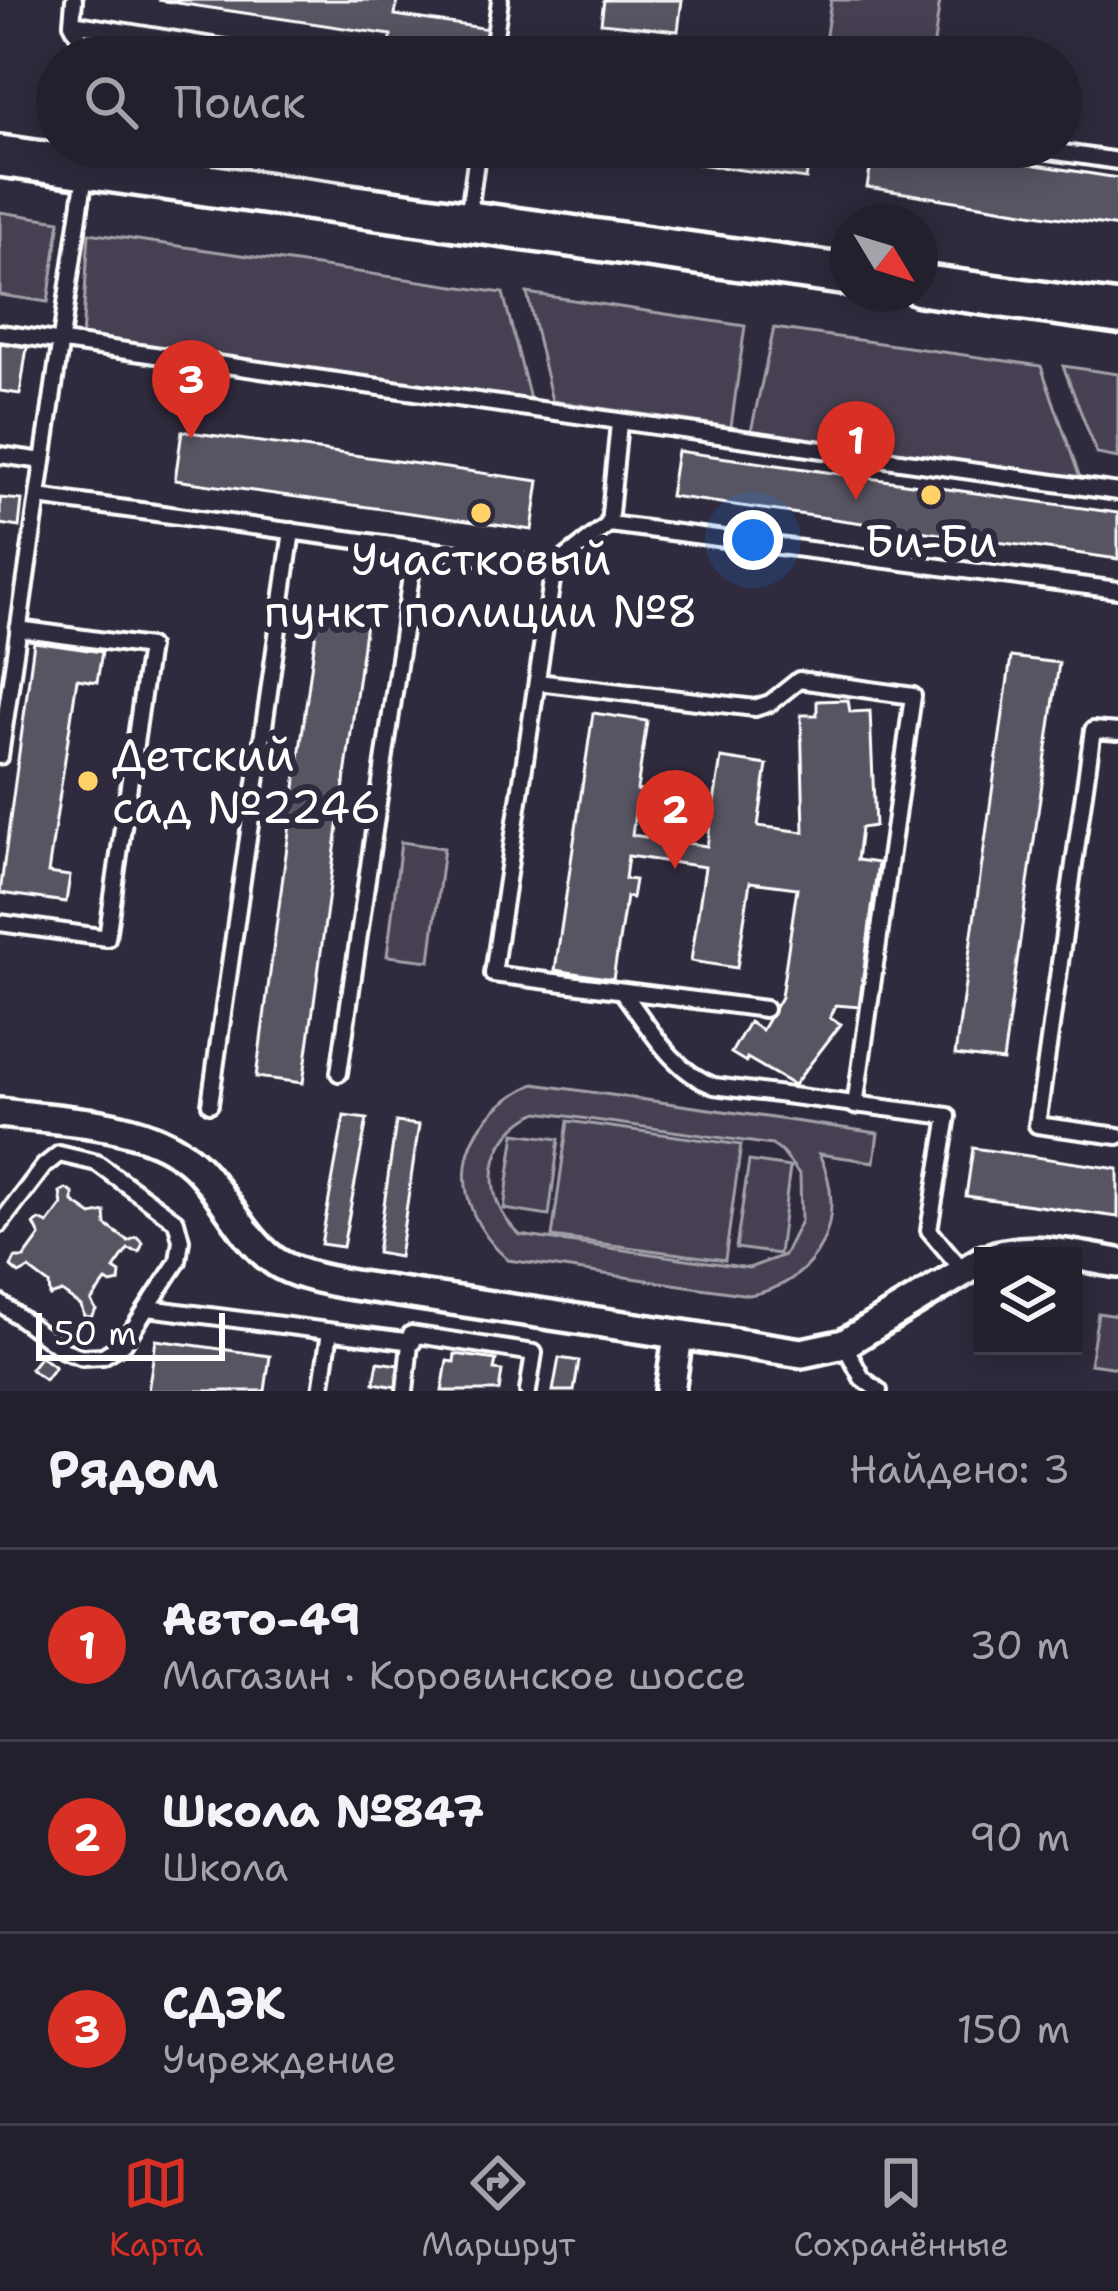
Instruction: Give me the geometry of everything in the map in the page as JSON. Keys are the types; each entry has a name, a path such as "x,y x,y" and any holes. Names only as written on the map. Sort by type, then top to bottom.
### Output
{"main road":[{"path":"0,156 36,157"},
{"path":"147,168 468,221 830,271"},
{"path":"938,288 1118,313"}],"street":[{"path":"0,1113 102,1127 154,1140 189,1160 278,1264 353,1286 802,1353 844,1344 973,1264"},
{"path":"1082,1257 1118,1263"},
{"path":"670,1391 678,1336"}],"lane":[{"path":"74,0 72,23 78,36"},
{"path":"495,36 500,0"},
{"path":"72,23 152,36"},
{"path":"1082,156 1118,161"},
{"path":"0,756 86,168"},
{"path":"468,221 475,168"},
{"path":"0,333 1118,493"},
{"path":"609,524 619,423"},
{"path":"0,455 43,461"},
{"path":"38,497 554,567"},
{"path":"765,1009 493,974 554,567 609,524 1118,590"},
{"path":"210,1104 292,531"},
{"path":"339,1073 415,548"},
{"path":"0,923 107,938 149,647 19,629"},
{"path":"537,682 755,708 770,703 799,680 913,696 855,1106"},
{"path":"1118,733 1093,730 1037,1124 1118,1136"},
{"path":"622,991 679,1064 700,1081 948,1116 929,1230 973,1264"},
{"path":"0,1224 44,1166 59,1154 98,1162 176,1221 181,1240 178,1261 148,1308 124,1343 104,1356 82,1357 63,1350 0,1303"},
{"path":"453,1341 459,1302"},
{"path":"148,1308 413,1342"},
{"path":"321,1391 330,1332"},
{"path":"404,1391 411,1334 534,1353 529,1391"},
{"path":"844,1344 862,1378 879,1391"}],"shaded area":[{"path":"831,0 940,0 935,36 826,36"},
{"path":"0,212 60,221 48,302 0,295"},
{"path":"89,233 503,293 530,399 82,338"},
{"path":"527,293 745,326 731,427 552,401"},
{"path":"774,328 1041,366 1080,478 751,431"},
{"path":"1063,366 1118,374 1118,458 1097,454"},
{"path":"401,842 444,848 430,961 387,956"},
{"path":"534,1084 878,1133 874,1162 819,1154 831,1201 822,1244 794,1277 749,1295 508,1260 487,1237 466,1189 466,1164 473,1141 507,1100","holes":["538,1112 772,1145 800,1175 801,1221 784,1255 749,1268 520,1235 507,1220 494,1186 498,1151 507,1136"]},
{"path":"568,1121 741,1145 725,1260 552,1237"},
{"path":"515,1133 559,1139 549,1216 504,1209"},
{"path":"749,1161 790,1167 779,1254 736,1248"},
{"path":"1098,1313 1118,1316 1118,1368 1090,1364"}],"building":[{"path":"158,0 397,0 395,15 489,29 488,36 391,35"},
{"path":"604,0 682,0 678,31 601,23"},
{"path":"727,168 808,168 806,179"},
{"path":"870,168 1055,168 1118,178 1118,227 867,187"},
{"path":"0,343 27,347 20,394 0,391"},
{"path":"182,431 539,481 532,530 175,480"},
{"path":"677,451 1118,513 1118,559 670,496"},
{"path":"0,498 22,500 19,527 0,524"},
{"path":"318,616 366,623 303,1083 256,1077"},
{"path":"34,642 102,652 97,682 77,679 48,873 70,876 66,902 0,893"},
{"path":"1011,657 1059,663 1003,1061 955,1055"},
{"path":"848,700 850,712 870,711 875,826 861,828 857,860 878,863 859,1007 836,1005 830,1018 841,1024 794,1085 731,1053 749,1022 762,1030 781,997 797,888 750,882 737,968 691,961 705,867 628,856 625,879 635,880 632,898 626,897 613,979 555,970 593,713 647,721 637,790 645,792 643,809 636,807 632,835 707,846 721,758 767,765 758,826 804,832 801,715 817,715 817,701"},
{"path":"344,1116 367,1119 343,1247 321,1244"},
{"path":"396,1122 419,1125 399,1257 377,1253"},
{"path":"973,1148 1118,1169 1118,1217 966,1196"},
{"path":"60,1192 73,1193 73,1202 92,1215 105,1212 106,1225 128,1241 137,1237 143,1243 139,1252 128,1249 114,1269 120,1273 119,1282 106,1281 91,1301 96,1310 91,1317 84,1316 81,1306 62,1292 50,1296 49,1284 29,1269 19,1274 11,1267 40,1236 34,1224 39,1220 48,1224 62,1205"},
{"path":"156,1340 270,1356 265,1391 148,1391"},
{"path":"455,1354 496,1360 494,1370 502,1371 499,1391 442,1391 447,1361 454,1362"},
{"path":"40,1356 55,1367 45,1380 30,1369"},
{"path":"559,1358 579,1361 574,1391 553,1391"},
{"path":"378,1362 399,1365 396,1387 374,1383"}],"place":[{"name":"СДЭК","path":"191,439"},
{"name":"Би-Би","path":"931,495"},
{"name":"Авто-49","path":"856,500"},
{"name":"Участковый пункт полиции №8","path":"481,513"},
{"name":"Детский сад №2246","path":"88,781"},
{"name":"Школа №847","path":"675,869"}]}
